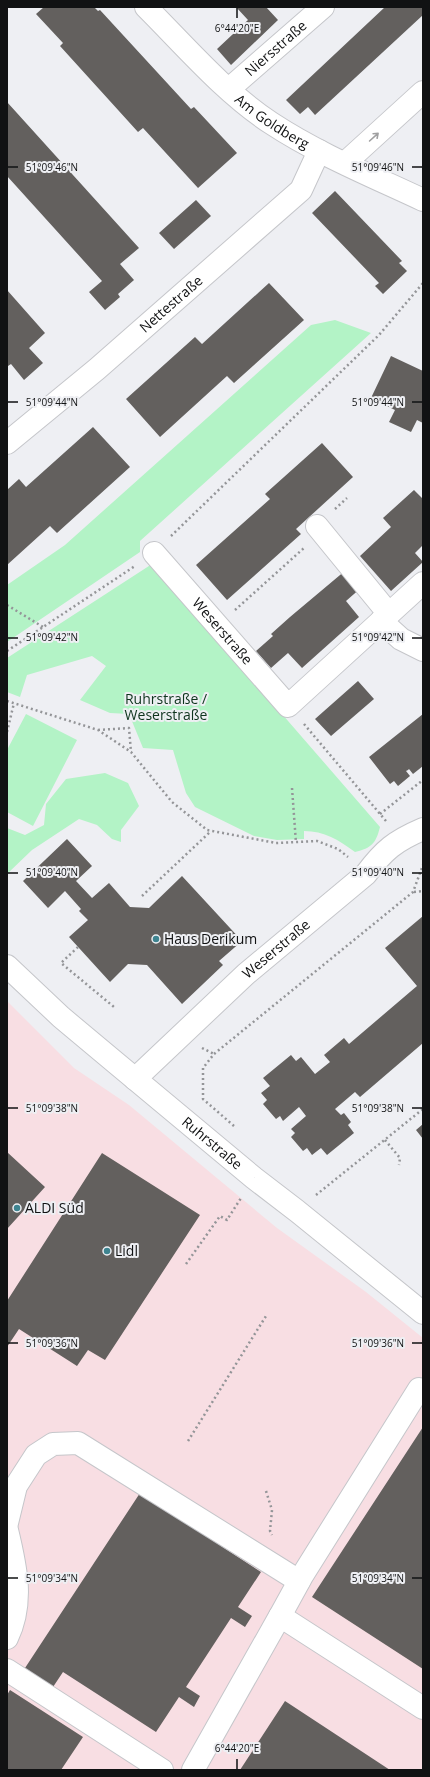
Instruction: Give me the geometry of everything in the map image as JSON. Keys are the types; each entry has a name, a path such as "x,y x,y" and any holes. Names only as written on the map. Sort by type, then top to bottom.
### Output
{"street":[{"name":"Am Goldberg","path":"146,7 229,89 270,122 319,151 423,200"},
{"name":"Niersstraße","path":"229,89 323,7"},
{"path":"345,163 423,92"},
{"name":"Nettestraße","path":"7,443 97,369 301,190 319,151"},
{"path":"317,526 401,639 423,650"},
{"name":"Weserstraße","path":"154,553 288,706"},
{"path":"288,706 423,583"},
{"name":"Weserstraße","path":"136,1079 246,974 366,874 380,856 400,838 423,829"},
{"name":"Ruhrstraße","path":"7,966 61,1017 254,1178 423,1313"},
{"path":"193,1770 300,1581 418,1388"},
{"path":"7,1523 16,1486 36,1455 53,1444 78,1443 300,1581"},
{"path":"7,1530 13,1555 18,1604 14,1623 7,1638"},
{"path":"280,1616 423,1708"},
{"path":"7,1670 148,1766"}],"path":[{"path":"7,651 154,553 379,336 423,283"},
{"path":"218,625 310,542 313,529 347,498"},
{"path":"7,605 43,627"},
{"path":"7,701 98,730 131,752 172,802 207,830 276,843 317,841 338,849 366,874"},
{"path":"7,732 14,703"},
{"path":"288,706 400,838"},
{"path":"98,730 129,728 131,752"},
{"path":"380,814 423,780"},
{"path":"292,788 296,843"},
{"path":"142,896 211,831"},
{"path":"234,1126 203,1099 203,1068 214,1054 414,892 423,865"},
{"path":"414,892 423,891"},
{"path":"78,947 61,963 114,1007"},
{"path":"297,1211 423,1109"},
{"path":"385,1140 400,1158 399,1165"},
{"path":"186,1264 220,1216 227,1220 254,1178"},
{"path":"188,1441 266,1316"},
{"path":"266,1491 272,1510 270,1531 275,1542"}],"shaded area":[{"path":"7,1001 74,1068 129,1105 277,1228 366,1292 423,1338 423,1770 7,1770"}],"green space":[{"path":"335,320 371,333 140,541 140,552 7,642 7,585 65,545 311,325"},
{"name":"Ruhrstraße / Weserstraße","path":"152,564 380,827 375,841 369,847 355,852 325,834 311,831 304,831 304,839 277,840 254,836 195,807 186,793 173,750 143,748 129,714 110,713 80,700 106,666 92,656 27,675 20,697 7,692 7,658"},
{"path":"26,714 77,740 33,826 7,812 7,750"},
{"path":"105,773 128,783 139,806 121,830 121,842 112,839 97,825 79,819 32,850 7,874 7,828 25,835 44,825 46,804 66,779"}],"building":[{"path":"44,7 94,7 98,11 100,10 191,109 194,107 237,153 198,188 143,128 138,132 60,46 63,43 36,14"},
{"path":"236,7 266,7 278,20 231,65 217,49 248,20"},
{"path":"385,7 423,7 423,15 315,115 308,107 300,114 286,100"},
{"path":"7,102 139,248 120,264 134,280 118,294 120,297 105,310 89,292 102,281 7,176"},
{"path":"335,191 402,261 399,263 407,271 383,294 375,286 379,283 312,213"},
{"path":"196,200 211,216 174,249 159,233"},
{"path":"269,283 304,320 234,383 227,376 160,437 126,399 195,337 202,344"},
{"path":"7,290 45,333 29,348 43,363 24,380 11,364 8,366 7,365"},
{"path":"391,356 423,371 423,423 417,420 411,432 389,422 395,410 371,398"},
{"path":"93,427 130,467 57,533 50,526 7,565 7,490 19,479 26,487"},
{"path":"322,443 353,477 296,529 301,534 227,600 196,565 270,499 265,494"},
{"path":"414,490 423,499 423,545 415,553 423,562 391,591 360,556 391,527 383,518"},
{"path":"346,570 362,587 346,601 359,617 302,668 288,653 271,668 256,651 273,636 271,634"},
{"path":"358,681 374,699 331,736 315,719"},
{"path":"423,714 423,766 413,774 409,769 406,771 410,776 398,786 394,781 390,784 369,757"},
{"name":"Haus Derikum","path":"67,839 92,866 76,881 92,898 109,883 130,907 149,908 182,876 242,941 219,961 223,965 182,1004 147,965 128,964 110,982 69,937 88,920 79,911 81,909 65,891 48,908 23,881"},
{"path":"423,916 423,1043 360,1097 355,1092 335,1109 341,1115 344,1113 351,1122 348,1125 354,1133 327,1155 321,1148 312,1155 307,1148 303,1151 291,1137 295,1133 291,1129 306,1116 299,1107 283,1121 280,1116 276,1119 263,1104 267,1100 261,1093 270,1086 263,1078 291,1055 296,1061 301,1057 315,1074 330,1062 324,1055 344,1038 349,1044 417,986 385,948"},
{"path":"423,1124 423,1139 416,1130"},
{"name":"ALDI Süd","path":"7,1152 45,1187 7,1229"},
{"name":"Lidl","path":"102,1153 200,1215 105,1360 88,1350 77,1366 19,1329 7,1347 7,1301"},
{"path":"423,1427 423,1669 312,1597"},
{"path":"140,1493 261,1572 238,1607 252,1616 245,1627 231,1618 186,1687 200,1696 194,1707 179,1697 156,1732 63,1672 53,1687 25,1668"},
{"path":"10,1690 83,1737 61,1770 7,1770 7,1695"},
{"path":"285,1701 390,1770 240,1770"}],"place":[{"name":"Haus Derikum","path":"156,939"},
{"name":"ALDI Süd","path":"17,1208"},
{"name":"Lidl","path":"107,1251"}]}
